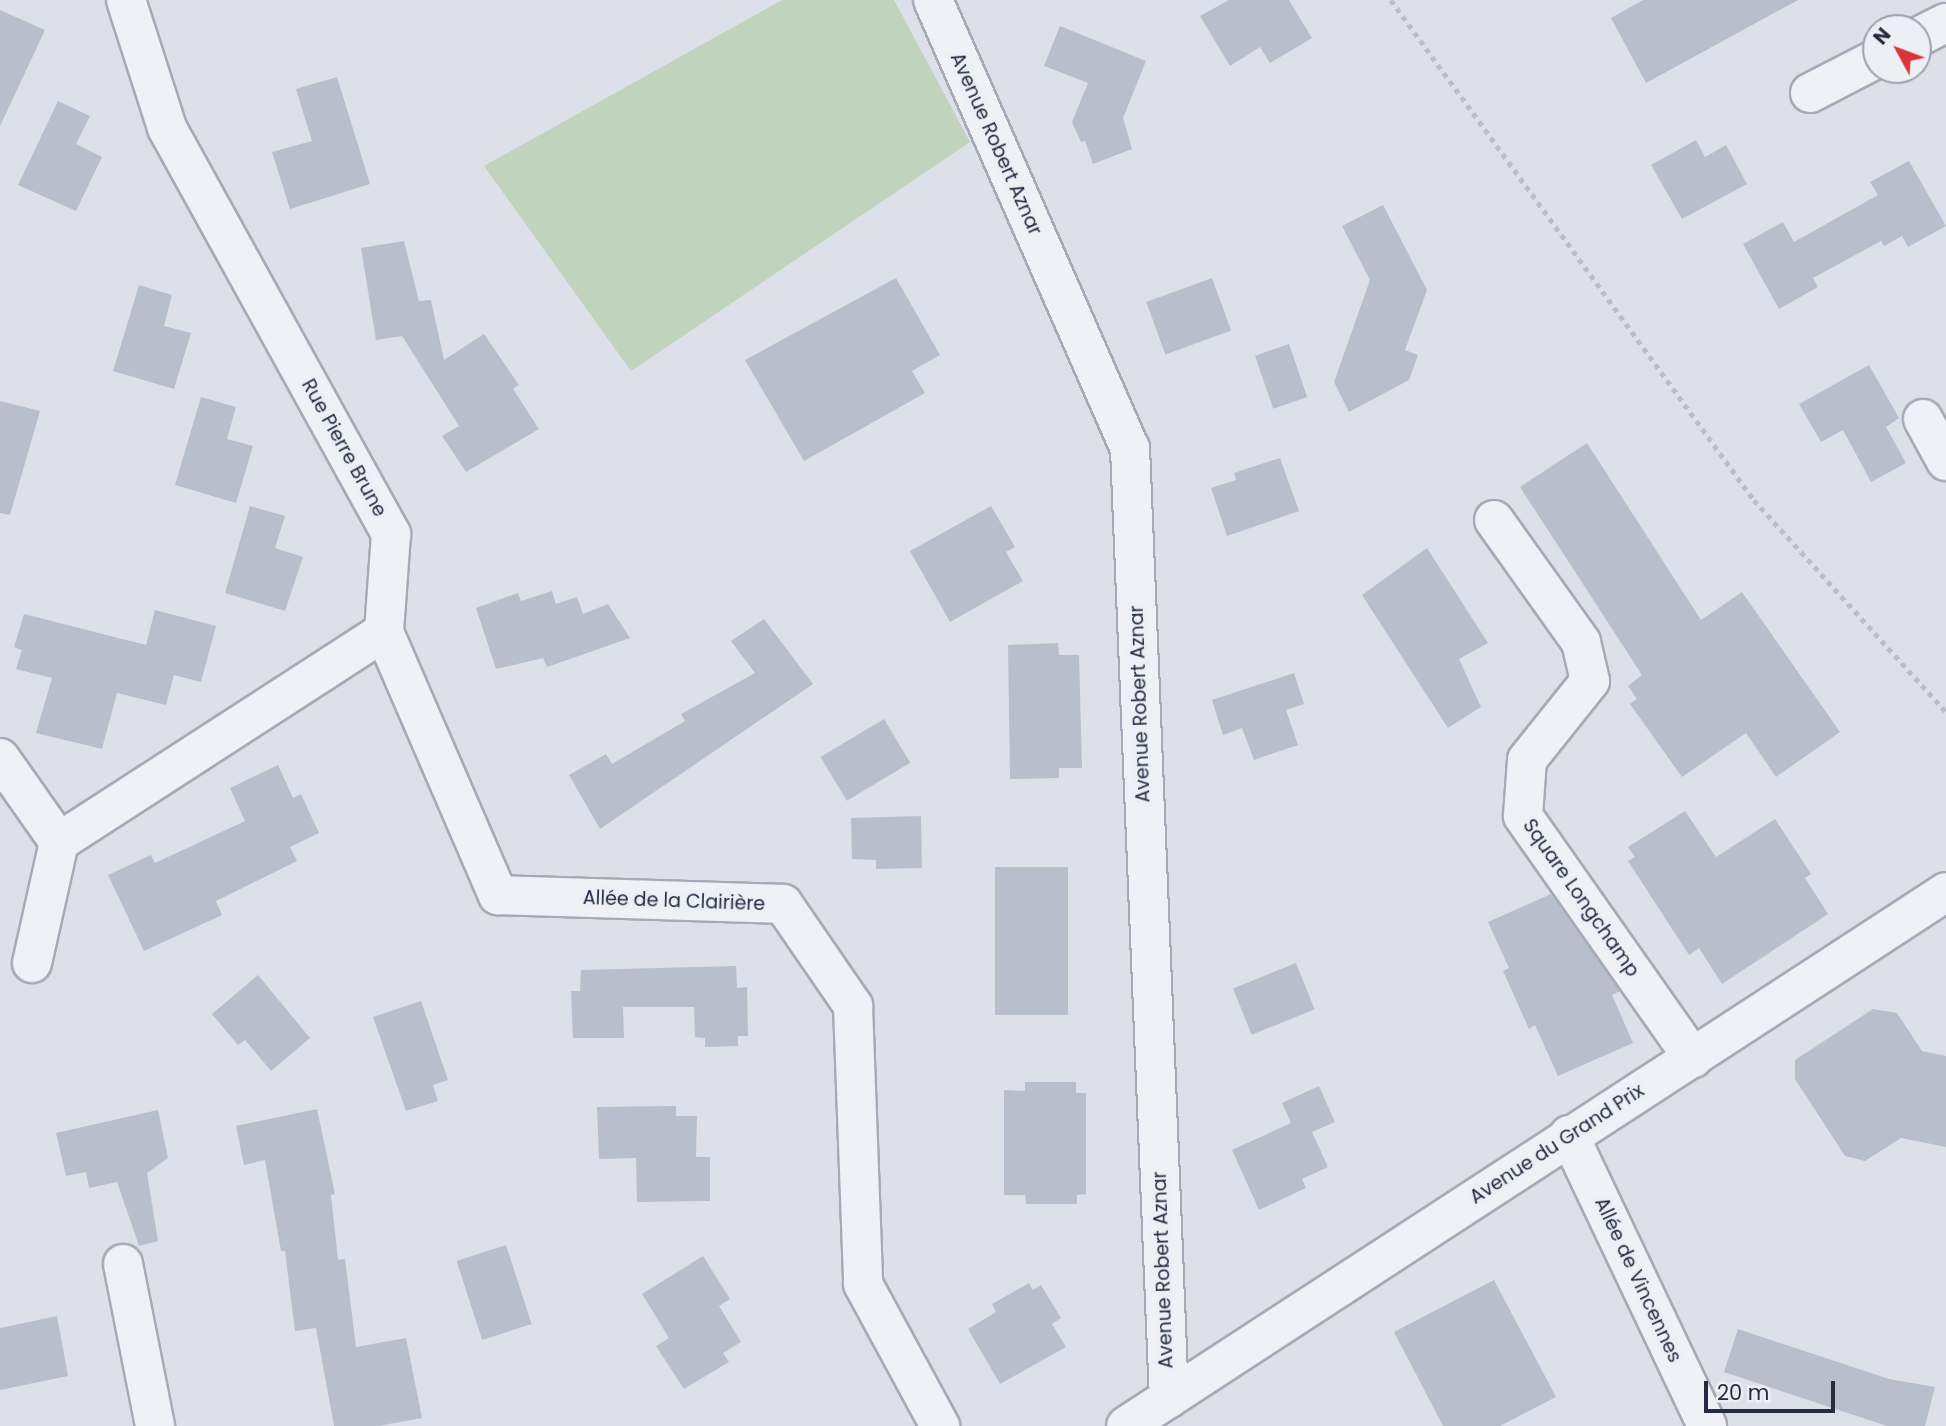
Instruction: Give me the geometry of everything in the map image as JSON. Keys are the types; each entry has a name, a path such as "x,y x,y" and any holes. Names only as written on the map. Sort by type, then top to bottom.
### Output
{"street":[{"name":"Rue Pierre Brune","path":"126,0 167,128 391,534 384,632"},
{"name":"Avenue Robert Aznar","path":"933,0 1130,447 1168,1398"},
{"path":"1810,93 1862,66"},
{"path":"1923,419 1946,461"},
{"name":"Square Longchamp","path":"1494,520 1581,642 1590,681 1527,760 1523,816 1693,1058"},
{"path":"32,963 59,842 384,632"},
{"name":"Allée de la Clairière","path":"384,632 498,895 783,904 853,1006 863,1284 940,1426"},
{"path":"0,758 59,842"},
{"name":"Avenue du Grand Prix","path":"1168,1398 1946,892"},
{"name":"Allée de Vincennes","path":"1569,1135 1707,1426"},
{"path":"123,1264 155,1426"},
{"path":"1126,1426 1168,1398"}],"path":[{"path":"1391,0 1754,500 1946,712"}],"green space":[{"path":"782,0 894,0 970,142 631,371 484,166"}],"building":[{"path":"1229,0 1289,0 1312,38 1270,63 1260,47 1230,66 1200,16"},
{"path":"1643,0 1798,0 1646,83 1611,18"},
{"path":"0,10 45,30 0,126"},
{"path":"1060,26 1146,61 1123,118 1132,149 1093,164 1085,141 1081,142 1072,122 1088,83 1044,66"},
{"path":"337,77 370,184 290,209 272,152 312,141 296,89"},
{"path":"58,101 90,116 76,144 102,157 76,211 18,185"},
{"path":"1696,140 1705,157 1726,145 1747,184 1682,219 1651,165"},
{"path":"1909,161 1946,226 1908,247 1902,236 1884,246 1881,241 1813,278 1818,287 1779,309 1743,244 1783,222 1794,242 1878,195 1870,182"},
{"path":"1383,205 1427,290 1405,350 1418,355 1409,380 1349,412 1334,382 1370,280 1342,226"},
{"path":"404,241 419,301 431,300 444,360 484,334 519,385 513,389 539,429 466,472 442,436 459,426 402,336 376,340 361,248"},
{"path":"896,278 940,355 912,371 925,393 804,461 745,360"},
{"path":"1212,278 1231,331 1165,355 1146,302"},
{"path":"139,285 172,295 164,326 191,333 174,389 113,371"},
{"path":"1289,344 1307,397 1273,409 1255,356"},
{"path":"1869,365 1899,418 1886,427 1906,463 1871,482 1843,430 1821,442 1799,404"},
{"path":"201,397 236,407 227,439 253,446 236,503 175,485"},
{"path":"0,401 40,411 10,515 0,513"},
{"path":"1587,443 1701,620 1742,592 1840,732 1776,777 1746,733 1682,777 1630,704 1637,699 1628,686 1642,675 1520,487"},
{"path":"1280,458 1299,511 1227,536 1211,488 1236,480 1234,473"},
{"path":"250,506 285,516 275,548 303,557 285,611 225,593"},
{"path":"991,506 1015,547 1006,552 1023,581 950,622 910,551"},
{"path":"1427,548 1488,643 1459,659 1481,707 1448,728 1362,595"},
{"path":"552,591 556,604 577,597 583,614 608,604 630,638 547,667 543,658 496,669 476,608 518,593 521,601"},
{"path":"155,610 216,626 201,682 174,675 166,705 117,693 102,749 36,733 52,678 16,669 22,650 14,647 24,614 146,645"},
{"path":"764,619 813,684 600,829 569,775 606,754 612,764 685,721 681,714 755,673 731,641"},
{"path":"1058,643 1059,655 1079,655 1082,768 1059,768 1059,778 1010,779 1008,645"},
{"path":"1294,673 1304,704 1286,710 1298,745 1254,760 1242,728 1223,735 1212,700"},
{"path":"884,719 910,763 847,801 821,757"},
{"path":"278,765 293,798 301,794 319,833 290,847 297,861 216,901 222,915 144,951 108,875 151,855 155,863 245,821 230,788"},
{"path":"1685,811 1716,857 1775,819 1811,874 1805,878 1828,914 1722,984 1699,948 1689,955 1628,861 1635,857 1628,847"},
{"path":"921,816 922,868 876,869 876,860 852,859 851,818"},
{"path":"995,867 1068,867 1068,1015 995,1015"},
{"path":"1551,894 1620,991 1612,995 1633,1043 1558,1076 1535,1025 1529,1029 1503,971 1509,968 1488,922"},
{"path":"1296,963 1315,1009 1252,1035 1233,988"},
{"path":"736,966 737,988 747,987 748,1036 738,1036 738,1046 705,1047 705,1038 695,1037 694,1007 623,1007 624,1038 573,1038 571,991 580,991 581,970"},
{"path":"258,975 310,1038 271,1071 245,1040 238,1045 212,1014"},
{"path":"421,1001 448,1080 433,1085 438,1101 406,1111 373,1017"},
{"path":"1873,1009 1897,1013 1922,1051 1946,1056 1946,1147 1901,1138 1865,1161 1845,1156 1795,1079 1795,1060"},
{"path":"1025,1082 1076,1082 1076,1093 1086,1093 1086,1194 1077,1195 1077,1204 1026,1204 1025,1195 1004,1195 1004,1090 1025,1091"},
{"path":"1319,1086 1335,1122 1312,1132 1328,1167 1302,1179 1306,1188 1259,1210 1232,1150 1291,1123 1282,1103"},
{"path":"676,1106 676,1116 697,1116 696,1157 710,1157 710,1201 637,1202 636,1158 599,1159 597,1107"},
{"path":"317,1109 335,1194 331,1195 338,1260 345,1259 356,1347 406,1338 422,1418 378,1426 334,1426 316,1328 295,1331 285,1251 281,1251 265,1160 244,1165 236,1126"},
{"path":"158,1110 168,1158 147,1173 158,1241 139,1246 117,1182 89,1188 86,1172 66,1176 56,1133"},
{"path":"506,1245 532,1324 482,1340 457,1261"},
{"path":"703,1256 730,1299 719,1306 741,1342 723,1353 729,1362 684,1389 656,1346 669,1338 642,1294"},
{"path":"1494,1280 1556,1397 1500,1426 1443,1426 1394,1332"},
{"path":"1029,1283 1033,1290 1041,1285 1061,1318 1052,1324 1066,1347 1000,1384 968,1329 996,1312 992,1304"},
{"path":"57,1316 68,1376 0,1390 0,1328"},
{"path":"1738,1329 1889,1379 1935,1387 1925,1426 1887,1426 1724,1372"}]}
